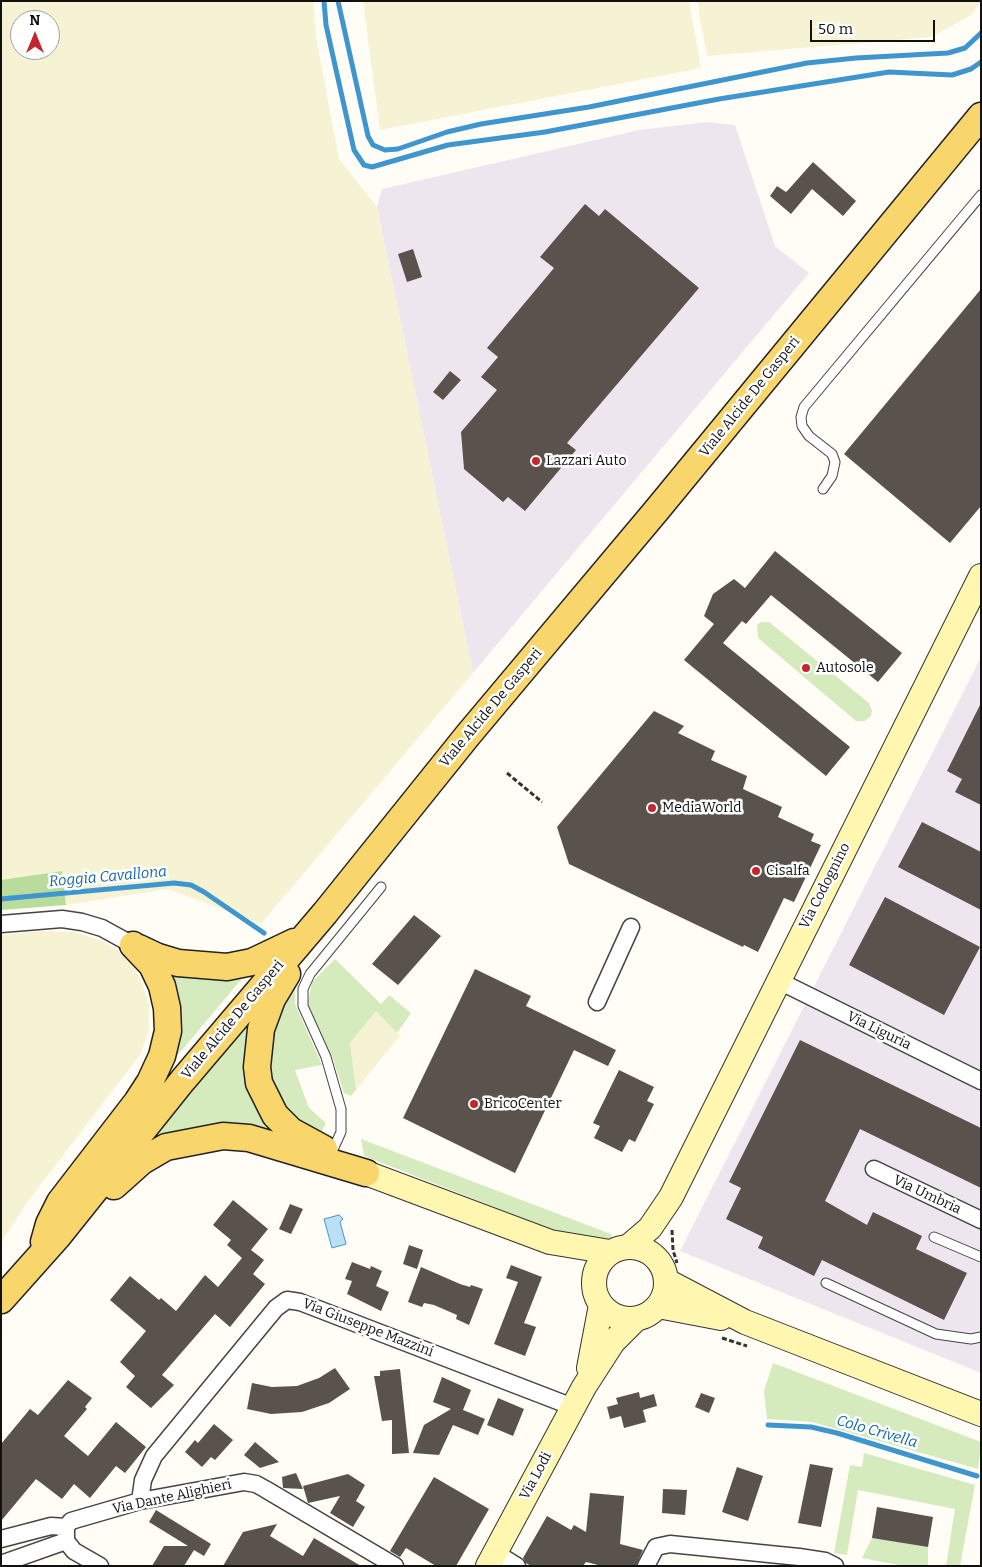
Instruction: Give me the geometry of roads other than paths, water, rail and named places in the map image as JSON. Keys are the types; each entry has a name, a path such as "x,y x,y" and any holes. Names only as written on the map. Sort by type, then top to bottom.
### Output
{"main road":[{"name":"Viale Alcide De Gasperi","path":"1,1300 59,1235 183,1080 325,913 468,735 656,511 981,116"},
{"path":"325,913 307,949 287,974 272,999 261,1029 257,1067 265,1098 276,1115 291,1131 330,1158"},
{"path":"133,946 178,963 227,967 252,962 277,952 305,935"},
{"path":"40,1256 49,1224 60,1202 137,1102 150,1082 162,1056 168,1031 167,1008 162,986 152,966 133,946"},
{"path":"59,1235 142,1161 166,1147 223,1136 249,1138 330,1158 366,1173"}],"street":[{"name":"Via Codognino","path":"620,1249 650,1228 671,1196 777,980 981,576"},
{"path":"1,924 62,919 82,922 102,928 133,946"},
{"path":"597,1002 631,927"},
{"name":"Via Liguria","path":"777,980 981,1081"},
{"name":"Via Umbria","path":"874,1169 981,1220"},
{"path":"366,1173 550,1242 620,1249 641,1248 652,1253 664,1271 688,1293 745,1322 981,1414"},
{"name":"Via Codognino","path":"664,1271 663,1234 671,1196"},
{"path":"550,1242 577,1266 598,1297 617,1317 636,1319 645,1316 658,1306 666,1290 664,1271"},
{"path":"598,1297 597,1268 620,1249"},
{"name":"Via Lodi","path":"584,1387 597,1334 598,1297"},
{"name":"Via Giuseppe Mazzini","path":"140,1501 143,1480 154,1456 276,1308 287,1300 300,1302 573,1407"},
{"path":"658,1306 745,1322"},
{"name":"Via Lodi","path":"492,1559 584,1387 614,1342 636,1319"},
{"name":"Via Dante Alighieri","path":"1,1564 66,1534 75,1518 140,1501 233,1483 256,1484 395,1566"},
{"path":"1,1539 51,1526 66,1534 74,1551 100,1566"},
{"path":"646,1566 656,1547 670,1544 799,1556 825,1561 835,1566"},
{"path":"492,1559 517,1566"}],"lane":[{"path":"823,490 832,476 835,462 832,454 809,436 802,426 801,417 804,407 981,195"},
{"path":"330,1158 341,1132 342,1109 326,1057 303,1006 303,989 310,974 381,887"},
{"path":"934,1237 981,1258"},
{"path":"826,1283 936,1334 971,1339 981,1337"}],"water":[{"path":"339,1215 343,1219 340,1222 346,1244 332,1248 324,1219"}],"waterway":[{"path":"324,1 326,25 354,150 364,165 372,167 448,145 545,132 719,99 889,72 952,75 971,69 981,62"},
{"path":"338,1 368,136 373,145 385,150 398,149 447,132 481,124 589,107 807,63 856,58 948,53 965,48 981,33"},
{"name":"Roggia Cavallona","path":"1,899 174,883 191,885 264,933"},
{"name":"Colo Crivella","path":"768,1425 811,1427 837,1433 977,1476"}],"place":[{"name":"Lazzari Auto","path":"536,461"},
{"name":"Autosole","path":"806,668"},
{"name":"MediaWorld","path":"652,808"},
{"name":"Cisalfa","path":"756,871"},
{"name":"BricoCenter","path":"474,1104"}]}
